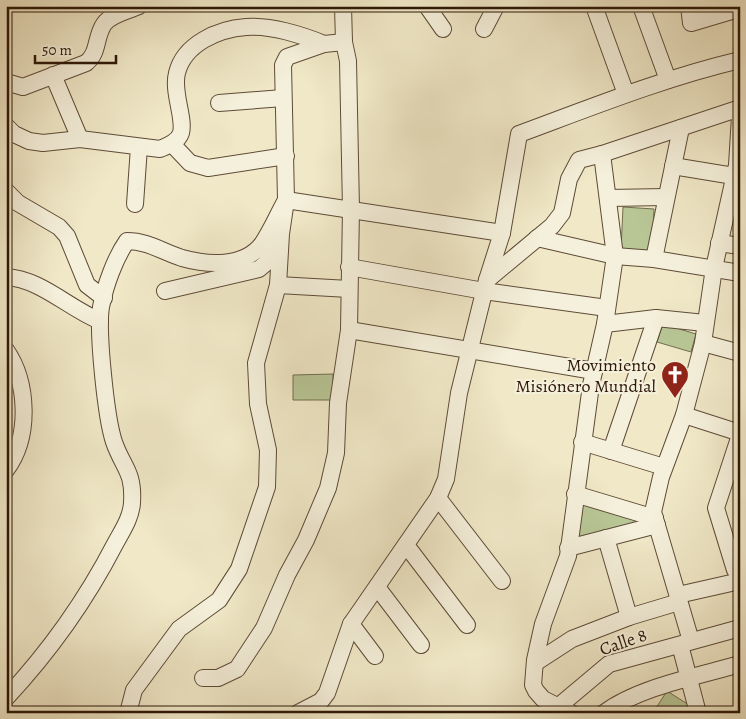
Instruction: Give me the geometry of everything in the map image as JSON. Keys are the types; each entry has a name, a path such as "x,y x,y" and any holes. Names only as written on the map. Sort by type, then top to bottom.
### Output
{"street":[{"path":"6,82 22,87 86,63 92,59 104,24 113,16 139,6"},
{"path":"203,678 218,678 236,669 264,628 287,575 306,540 328,488 336,452 338,403 349,330 351,209 348,61 344,42 343,6"},
{"path":"427,6 443,29"},
{"path":"484,29 496,6"},
{"path":"594,6 626,94"},
{"path":"641,6 668,80"},
{"path":"689,6 691,23 738,11"},
{"path":"6,126 14,134 29,141 44,143 80,139 160,149 172,144 180,135 181,125 176,102 176,74 182,57 196,44 215,34 246,27 298,33 324,44"},
{"path":"128,713 134,690 179,629 219,600 242,560 267,487 268,450 258,404 256,363 278,285 280,234 286,200 283,65 287,57 324,44 344,42"},
{"path":"298,713 321,701 327,693 351,624 438,498 446,479 459,392 485,286 502,233 519,134 626,94 704,68 740,60"},
{"path":"53,75 80,139"},
{"path":"219,103 283,98"},
{"path":"485,286 552,226 562,212 569,179 578,160 602,154 740,108"},
{"path":"698,713 689,679 678,599 653,512 664,467 684,416 703,343 719,243 737,177 740,117"},
{"path":"654,259 680,128"},
{"path":"172,144 190,163 208,168 286,156"},
{"path":"134,204 139,147"},
{"path":"562,710 543,699 533,686 535,663 543,624 568,548 582,442 594,371 605,324 615,256 602,154"},
{"path":"673,166 737,177"},
{"path":"6,191 18,203 59,227 67,236 87,285 104,298"},
{"path":"608,198 666,197"},
{"path":"286,200 502,233"},
{"path":"6,698 35,668 97,580 128,519 132,504 131,476 114,442 108,406 100,321 104,298 120,251 127,241 142,241 182,258 215,264 238,261 261,246 286,200"},
{"path":"165,291 259,269 266,264 280,234"},
{"path":"537,238 615,256 654,259 740,273"},
{"path":"719,243 740,246"},
{"path":"349,266 485,286 607,308"},
{"path":"6,277 18,278 37,285 79,312 100,321"},
{"path":"278,285 349,289"},
{"path":"605,324 656,318 705,323"},
{"path":"611,451 656,318"},
{"path":"349,330 594,371"},
{"path":"703,343 740,353"},
{"path":"6,350 15,363 22,381 24,407 17,445 6,470"},
{"path":"684,416 740,434 716,508 736,578"},
{"path":"582,442 664,467"},
{"path":"575,494 656,521"},
{"path":"438,498 502,581"},
{"path":"568,548 606,538 656,521"},
{"path":"606,538 629,617"},
{"path":"406,545 466,625"},
{"path":"736,578 740,547"},
{"path":"535,663 572,639 736,578"},
{"path":"377,587 421,645"},
{"path":"351,624 375,656"},
{"name":"Calle 8","path":"562,710 609,664 740,628"},
{"path":"604,713 617,703 641,693 740,664"}],"green space":[{"path":"623,207 654,209 652,251 621,250"},
{"path":"663,324 696,334 691,352 657,342"},
{"path":"333,374 333,400 293,400 293,375"},
{"path":"580,502 643,521 577,540"},
{"path":"667,691 697,710 695,713 664,713 656,708"}],"place":[{"name":"Movimiento Misiónero Mundial","path":"675,399"}]}
